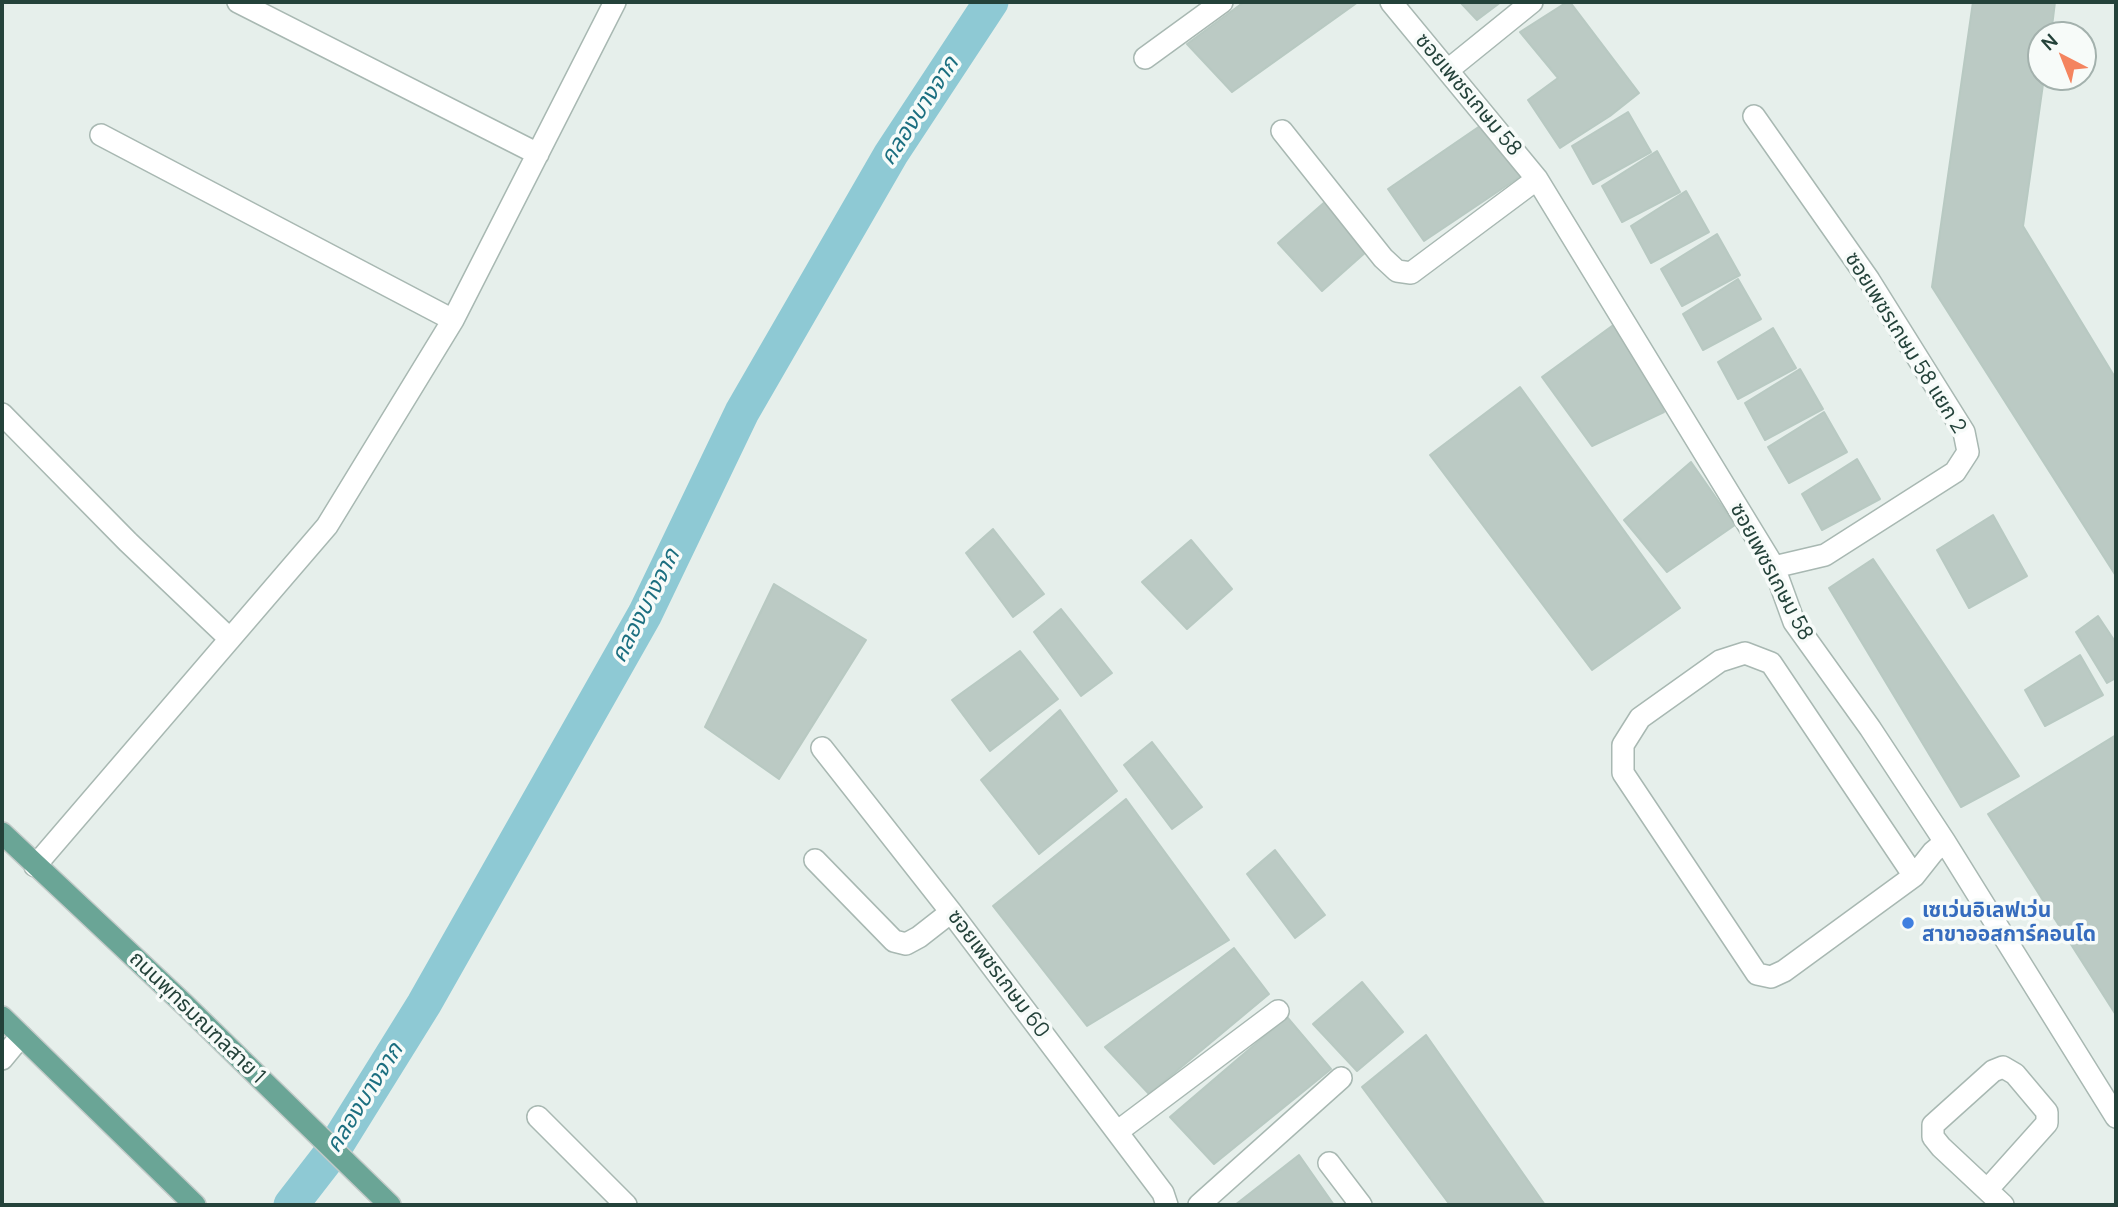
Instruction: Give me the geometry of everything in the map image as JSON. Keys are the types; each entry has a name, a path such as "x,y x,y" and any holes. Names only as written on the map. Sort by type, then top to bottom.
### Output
{"main road":[{"name":"ถนนพุทธมณฑลสาย 1","path":"2,833 185,1005 390,1205"},
{"path":"2,1017 195,1205"}],"street":[{"path":"238,2 538,154"},
{"path":"35,866 327,526 453,320 615,2"},
{"path":"1144,58 1222,2"},
{"name":"ซอยเพชรเกษม 58","path":"1391,2 1537,178 1774,567 1794,622 1870,728 1945,842 2116,1117"},
{"path":"1448,70 1532,2"},
{"name":"ซอยเพชรเกษม 58 แยก 2","path":"1755,116 1869,280 1965,432 1968,452 1955,472 1825,555 1774,567"},
{"path":"1282,131 1383,258 1397,271 1411,273 1537,178"},
{"path":"101,135 453,320"},
{"path":"2,414 128,542 230,639"},
{"path":"1913,876 1771,663 1745,653 1720,661 1640,718 1623,745 1623,773 1757,974 1771,977 1784,971 1913,876 1945,842"},
{"name":"ซอยเพชรเกษม 60","path":"822,748 951,912 1163,1194 1167,1205"},
{"path":"816,860 894,942 906,944 913,941 951,912"},
{"path":"1117,1132 1278,1011"},
{"path":"2,1059 21,1036"},
{"path":"1987,1190 2047,1123 2047,1112 2015,1074 2003,1067 1993,1071 1933,1125 1933,1137 1941,1147 2003,1205"},
{"path":"1199,1205 1341,1078"},
{"path":"538,1117 625,1205"},
{"path":"1329,1164 1361,1205"}],"building":[{"path":"1244,2 1358,2 1232,92 1187,44"},
{"path":"1460,2 1501,2 1477,20"},
{"path":"1570,2 1639,93 1610,116 1560,148 1528,100 1558,78 1520,32"},
{"path":"1973,2 2055,2 2053,21 2027,21 2027,91 2042,91 2023,226 2116,379 2116,576 1932,287"},
{"path":"1628,112 1651,152 1593,184 1572,146"},
{"path":"1480,126 1521,176 1424,241 1388,189"},
{"path":"1657,151 1680,192 1622,222 1602,186"},
{"path":"1686,191 1709,232 1651,263 1631,226"},
{"path":"1326,201 1367,251 1322,291 1278,243"},
{"path":"1717,234 1740,275 1682,306 1661,269"},
{"path":"1738,279 1761,319 1703,350 1683,314"},
{"path":"1623,318 1664,412 1592,446 1542,377"},
{"path":"1773,328 1796,368 1738,399 1718,362"},
{"path":"1800,369 1823,409 1765,440 1745,403"},
{"path":"1520,387 1680,608 1592,670 1430,455"},
{"path":"1824,412 1847,452 1789,483 1768,447"},
{"path":"1857,459 1880,499 1822,530 1802,494"},
{"path":"1691,462 1735,525 1667,572 1624,520"},
{"path":"1993,515 2027,576 1969,608 1937,550"},
{"path":"993,529 1044,594 1013,617 966,553"},
{"path":"1191,540 1232,589 1187,629 1142,582"},
{"path":"1873,559 2019,776 1961,807 1829,588"},
{"path":"774,584 866,640 779,779 705,727"},
{"path":"1061,609 1112,673 1081,696 1034,632"},
{"path":"2098,616 2116,643 2116,678 2107,683 2076,632"},
{"path":"1020,651 1058,699 990,751 952,700"},
{"path":"2080,655 2103,695 2045,726 2025,690"},
{"path":"1060,710 1117,791 1039,854 981,780"},
{"path":"2116,735 2116,1015 1988,814"},
{"path":"1152,742 1202,807 1172,829 1124,765"},
{"path":"1126,799 1229,940 1087,1026 993,906"},
{"path":"1275,850 1325,915 1295,938 1247,874"},
{"path":"1234,948 1269,994 1149,1094 1105,1047"},
{"path":"1362,982 1403,1032 1357,1071 1313,1024"},
{"path":"1287,1017 1331,1069 1214,1164 1170,1117"},
{"path":"1426,1035 1545,1205 1450,1205 1362,1087"},
{"path":"1299,1155 1334,1205 1235,1205"}],"waterway":[{"name":"คลองบางจาก","path":"291,1205 332,1152 424,1004 645,614 742,412 891,154 991,2"}],"place":[{"name":"เซเว่นอิเลฟเว่น สาขาออสการ์คอนโด","path":"1908,923"}]}
